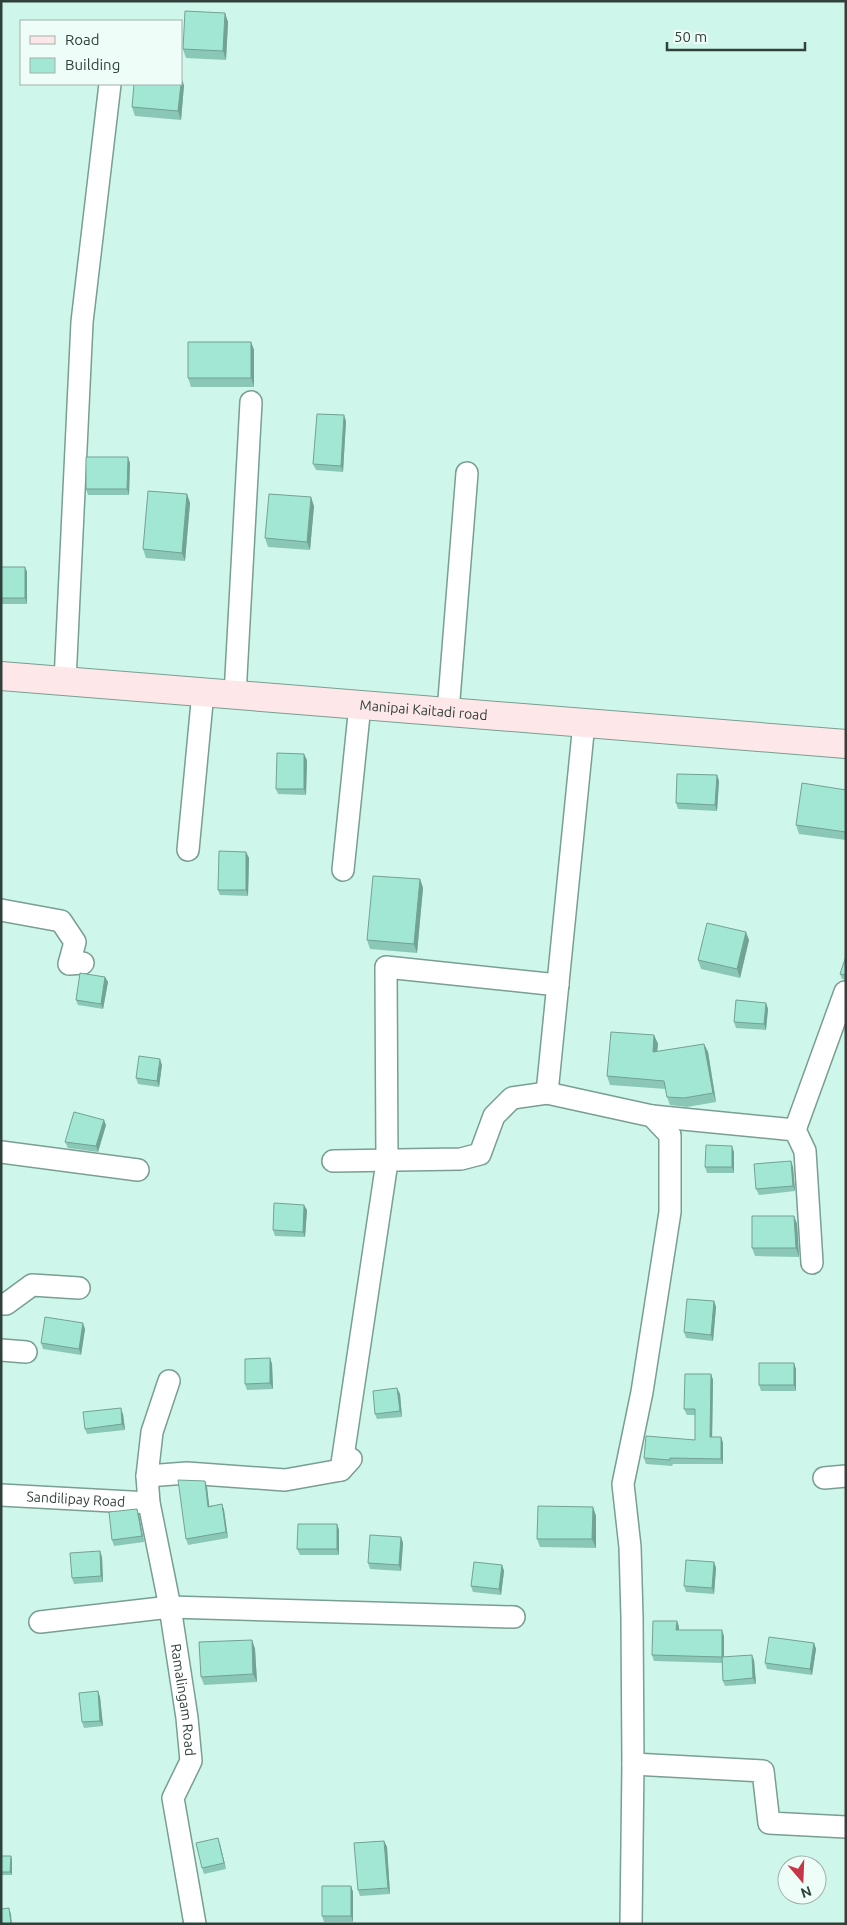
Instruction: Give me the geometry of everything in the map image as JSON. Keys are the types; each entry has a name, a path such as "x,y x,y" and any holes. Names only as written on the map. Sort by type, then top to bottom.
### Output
{"main road":[{"name":"Manipai Kaitadi road","path":"1,676 846,744"}],"street":[{"path":"65,681 82,322 110,85"},
{"path":"235,695 251,402"},
{"path":"448,712 467,473"},
{"path":"188,850 204,692"},
{"path":"343,870 360,705"},
{"path":"547,1093 584,723"},
{"path":"1,910 61,921 75,942 69,964 83,963"},
{"path":"341,1470 387,1162 386,968 558,986"},
{"path":"812,1262 805,1151 795,1130 844,992"},
{"path":"333,1162 461,1159 480,1154 494,1116 512,1098 547,1093 652,1116 795,1130"},
{"path":"631,1924 633,1764 630,1547 623,1484 642,1392 670,1212 670,1135 652,1116"},
{"path":"1,1152 138,1170"},
{"path":"1,1304 6,1304 32,1285 80,1288"},
{"path":"1,1350 26,1352"},
{"name":"Ramalingam Road","path":"169,1382 152,1432 147,1476 149,1503 170,1607 191,1761 173,1798 195,1924"},
{"path":"147,1476 187,1473 285,1480 341,1470 358,1451"},
{"path":"824,1478 846,1476"},
{"name":"Sandilipay Road","path":"1,1495 149,1503"},
{"path":"40,1622 170,1607 514,1617"},
{"path":"633,1764 763,1771 769,1823 846,1827"}],"building":[{"path":"185,11 225,13 223,51 183,49"},
{"path":"134,85 181,85 178,111 132,107"},
{"path":"188,342 251,342 251,378 188,378"},
{"path":"317,414 344,415 341,466 313,464"},
{"path":"86,457 128,457 127,489 86,489"},
{"path":"148,491 187,494 182,553 143,549"},
{"path":"269,494 311,497 307,542 265,538"},
{"path":"1,567 25,567 25,598 1,598"},
{"path":"277,753 304,754 304,789 276,789"},
{"path":"677,774 717,775 715,805 676,803"},
{"path":"802,783 846,790 846,832 796,825"},
{"path":"219,851 246,852 246,890 218,890"},
{"path":"373,876 420,879 414,944 367,940"},
{"path":"707,923 746,932 737,969 698,960"},
{"path":"846,956 846,975 840,974"},
{"path":"80,973 105,977 101,1004 76,1000"},
{"path":"736,1000 766,1003 764,1024 734,1022"},
{"path":"611,1032 654,1035 653,1052 704,1044 713,1093 684,1098 667,1097 664,1081 607,1076"},
{"path":"139,1056 160,1059 157,1081 136,1078"},
{"path":"74,1112 104,1120 96,1146 65,1142"},
{"path":"706,1145 732,1146 732,1167 705,1167"},
{"path":"791,1161 793,1186 756,1189 754,1164"},
{"path":"274,1203 304,1205 303,1232 273,1230"},
{"path":"752,1216 794,1216 796,1248 752,1248"},
{"path":"687,1299 714,1301 711,1335 684,1332"},
{"path":"45,1317 83,1323 79,1349 41,1343"},
{"path":"270,1358 270,1383 245,1384 245,1359"},
{"path":"759,1363 794,1363 794,1385 759,1385"},
{"path":"685,1374 711,1374 710,1437 721,1437 721,1459 670,1458 670,1460 644,1458 646,1436 695,1440 695,1409 684,1409"},
{"path":"397,1388 400,1411 375,1414 373,1391"},
{"path":"121,1408 122,1424 85,1429 83,1412"},
{"path":"178,1480 205,1481 208,1507 222,1504 226,1532 186,1539"},
{"path":"538,1506 593,1507 592,1539 537,1539"},
{"path":"137,1509 142,1536 112,1540 109,1512"},
{"path":"298,1524 337,1524 337,1549 297,1549"},
{"path":"370,1535 401,1537 399,1565 368,1563"},
{"path":"100,1551 101,1576 72,1578 70,1553"},
{"path":"686,1560 714,1562 712,1588 684,1586"},
{"path":"474,1562 502,1565 499,1589 471,1586"},
{"path":"653,1621 677,1621 676,1630 722,1630 722,1657 652,1655"},
{"path":"769,1637 814,1643 810,1669 765,1663"},
{"path":"252,1640 253,1674 201,1677 199,1642"},
{"path":"752,1655 753,1678 723,1681 722,1657"},
{"path":"98,1691 100,1721 82,1722 79,1693"},
{"path":"218,1838 224,1863 202,1868 196,1843"},
{"path":"384,1841 388,1888 358,1890 354,1843"},
{"path":"1,1856 11,1856 10,1872 1,1872"},
{"path":"322,1886 351,1886 351,1916 322,1916"},
{"path":"9,1908 11,1924 1,1924 1,1909"}]}
